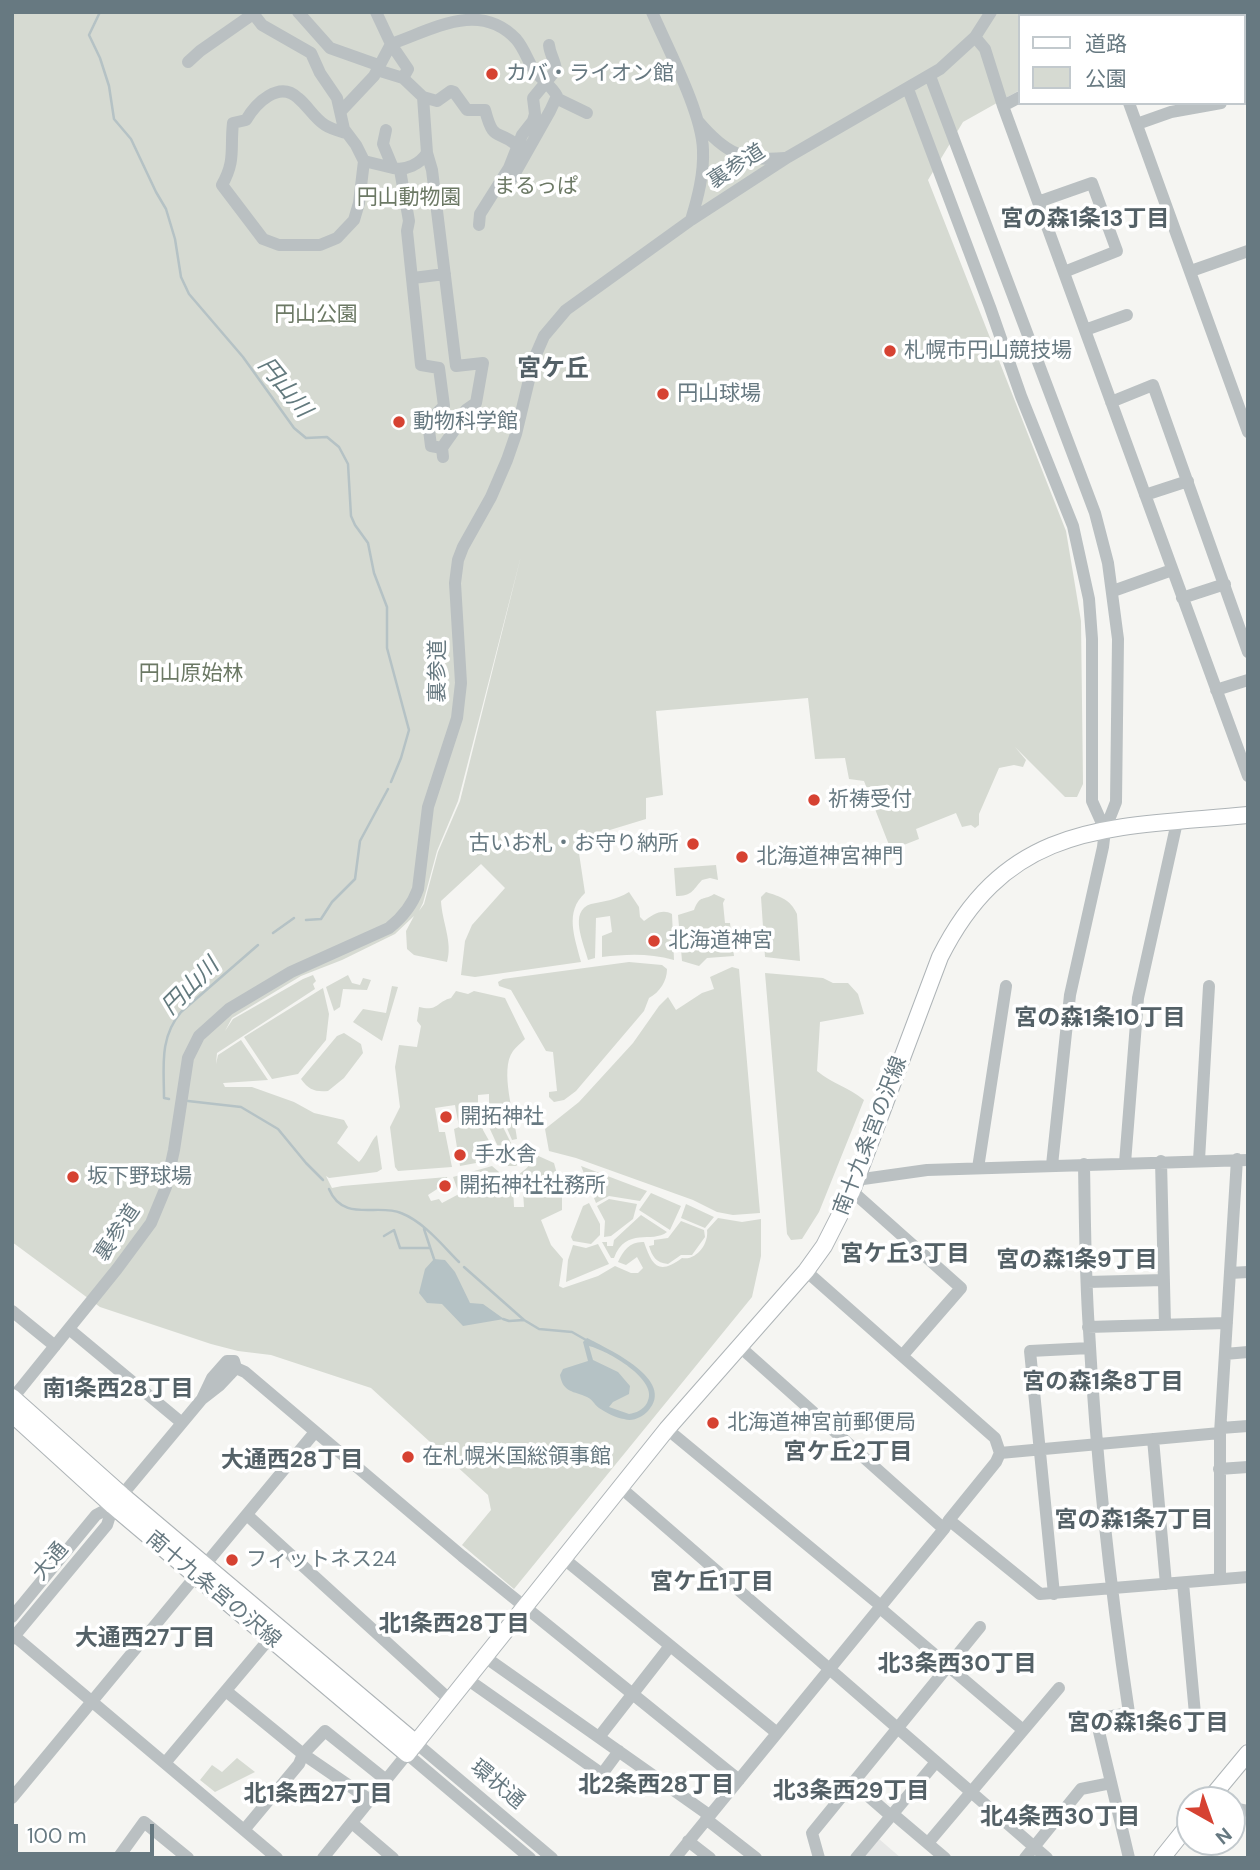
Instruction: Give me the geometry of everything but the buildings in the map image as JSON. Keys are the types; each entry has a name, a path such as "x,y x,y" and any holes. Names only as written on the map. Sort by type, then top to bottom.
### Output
{"main road":[{"name":"南十九条宮の沢線","path":"412,1749 667,1429 806,1271 839,1220 940,957 954,927 973,902 1020,861 1053,844 1105,830 1248,815"},
{"name":"南十九条宮の沢線","path":"12,1398 118,1501"},
{"name":"南十九条宮の沢線","path":"12,1414 412,1749"},
{"name":"南十九条宮の沢線","path":"201,1571 270,1638 412,1749"},
{"path":"1222,1786 1248,1753"},
{"path":"1161,1858 1176,1840"}],"street":[{"path":"298,12 330,48 403,78 423,97 438,101 451,91 454,92 467,110 485,110 489,127 494,133 519,146"},
{"path":"376,12 391,44 408,69 403,78"},
{"path":"652,12 698,121 703,149 701,179 691,220"},
{"name":"裏参道","path":"12,1398 151,1223 166,1187 188,1058 199,1036 229,1009 291,972 389,928 411,905 418,889 428,807 457,718 461,683 455,583 458,560 507,460 534,359 544,336 566,310 691,220 788,157 930,76 955,58 975,37 991,12"},
{"path":"188,62 253,13 262,25 311,53 320,74 337,98 346,133 364,161 354,220 337,238 320,245 279,245 263,239 222,185 229,173 234,149 233,123 246,120 253,107 266,96 281,92 296,95 326,126 346,133"},
{"path":"342,110 363,89 391,44 461,18 487,20 499,25 515,38 545,83 554,90 556,98 506,188"},
{"path":"975,37 985,49 1003,106 1248,776"},
{"path":"480,225 480,214 497,190 522,135 533,121 533,98 556,70 549,45"},
{"path":"316,61 318,56 330,48"},
{"path":"930,76 1095,513 1113,591 1118,639 1116,802 1105,830 1070,995 1052,1165"},
{"path":"908,89 1021,396 1073,526 1087,587 1091,626 1092,801 1105,830"},
{"path":"423,97 427,153 432,170 456,366"},
{"path":"556,98 587,113"},
{"path":"1003,106 1018,98"},
{"path":"1130,105 1248,432"},
{"path":"1137,124 1171,112 1204,105"},
{"path":"698,121 725,148 742,156 761,160 788,157"},
{"path":"386,130 383,144 397,169 409,221 407,231 421,365 439,368 483,363 476,403 466,410 442,408 428,422 430,446 442,453 466,410"},
{"path":"364,161 397,169 414,165 427,153"},
{"path":"1038,202 1092,183 1118,251 1064,272"},
{"path":"1191,271 1248,251"},
{"path":"413,278 445,274"},
{"path":"1085,330 1127,315"},
{"path":"439,368 442,408 454,428"},
{"path":"1111,402 1153,385 1248,652"},
{"path":"1146,495 1188,481"},
{"path":"1113,591 1172,570"},
{"path":"1182,598 1225,584"},
{"path":"1216,690 1248,680"},
{"path":"1125,1163 1138,998 1177,822"},
{"path":"978,1168 1006,986"},
{"path":"1199,1160 1209,986"},
{"path":"854,1185 927,1170 1242,1159 1234,1216 1220,1431 1220,1579"},
{"path":"1161,1161 1165,1325"},
{"path":"1084,1164 1088,1327 1097,1444 1111,1589 1129,1713 1096,1719 1129,1858"},
{"path":"854,1185 961,1288 902,1356"},
{"path":"1234,1216 1248,1218"},
{"path":"675,1858 881,1607 996,1462 1000,1453 995,1438 806,1271"},
{"path":"1230,1273 1248,1272"},
{"path":"1087,1282 1164,1280"},
{"path":"12,1311 55,1346"},
{"path":"1088,1327 1227,1323"},
{"path":"69,1329 182,1423"},
{"path":"739,1346 946,1525 1040,1594 1248,1577"},
{"path":"1054,1594 1030,1351 1090,1348"},
{"path":"1225,1354 1248,1352"},
{"name":"大通","path":"13,1636 107,1525 118,1501 202,1399 212,1378 226,1361 234,1362 236,1368 245,1372 315,1432"},
{"path":"1000,1453 1153,1439 1248,1426"},
{"path":"667,1429 881,1607 1023,1730"},
{"path":"12,1798 315,1432 738,1780"},
{"path":"1153,1439 1166,1584"},
{"path":"1219,1469 1248,1467"},
{"path":"620,1487 1047,1858"},
{"name":"大通","path":"12,1617 96,1515 118,1501"},
{"path":"247,1515 450,1700"},
{"path":"563,1559 777,1733"},
{"path":"1183,1583 1195,1714"},
{"path":"819,1858 812,1833 980,1627"},
{"path":"13,1636 277,1858"},
{"path":"165,1763 270,1638"},
{"path":"599,1737 670,1646"},
{"path":"485,1657 708,1817 757,1858"},
{"path":"467,1679 602,1774 618,1751"},
{"path":"928,1843 1059,1688"},
{"path":"226,1691 303,1754 370,1800"},
{"path":"244,1830 299,1765 303,1754 325,1731 386,1780"},
{"path":"323,1858 412,1749"},
{"name":"環状通","path":"412,1749 530,1858"},
{"name":"環状通","path":"412,1749 552,1858"},
{"path":"856,1858 936,1762"},
{"path":"852,1782 945,1858"},
{"path":"1025,1858 1081,1789 1111,1783"},
{"path":"118,1858 144,1822 188,1858"},
{"path":"352,1823 393,1858"},
{"path":"688,1841 710,1858"}],"shaded area":[{"path":"434,1259 445,1260 455,1272 470,1303 483,1304 504,1319 463,1326 442,1304 427,1303 419,1293 425,1269"},
{"path":"587,1338 609,1350 647,1377 654,1388 655,1399 646,1413 627,1420 618,1417 607,1413 589,1398 564,1385 560,1375 563,1369 588,1361 583,1342","holes":["589,1346 630,1367 646,1385 649,1394 647,1403 637,1412 629,1414 609,1407 629,1394 630,1386 618,1372 593,1360"]},
{"path":"879,1839 901,1858 863,1858"}],"green space":[{"name":"円山公園","path":"12,12 1160,12 1018,14 1018,91 963,122 928,180 1066,531 1081,621 1083,784 1077,797 1065,797 1015,747 1026,760 1023,767 1014,765 999,768 979,814 979,825 975,828 971,825 962,827 956,813 916,829 919,839 891,850 864,781 849,779 845,758 815,759 808,698 656,711 663,795 646,798 646,819 577,840 585,893 575,908 573,926 581,962 475,977 461,975 465,941 472,925 505,888 481,864 441,901 448,939 447,962 414,955 407,949 406,931 414,916 395,934 342,960 301,976 232,1018 225,1031 233,1019 313,975 316,981 313,984 315,989 217,1053 216,1064 218,1055 241,1040 268,1080 223,1083 225,1087 252,1087 294,1102 314,1113 344,1120 348,1127 337,1143 359,1162 377,1135 382,1169 377,1172 329,1178 326,1176 332,1188 447,1177 448,1182 428,1195 431,1201 439,1199 442,1203 459,1194 453,1177 492,1166 499,1172 503,1189 513,1187 514,1207 524,1207 523,1191 520,1191 515,1180 517,1176 529,1165 534,1154 554,1163 562,1192 562,1210 541,1220 551,1245 563,1259 559,1286 563,1288 598,1276 615,1266 638,1273 643,1268 637,1257 626,1265 618,1262 625,1250 635,1243 644,1242 653,1262 662,1267 697,1254 704,1246 707,1230 718,1218 742,1222 761,1219 761,1256 752,1297 514,1589 462,1545 491,1510 488,1495 371,1388 271,1355 211,1344 100,1307 12,1242","holes":["521,556 460,801 438,852 424,904 419,911 437,851 458,801"]},
{"path":"716,865 718,880 702,880 689,894 676,896 674,868"},
{"path":"629,892 644,921 661,912 672,914 674,960 638,955 602,957 602,936 612,932 610,916 596,918 595,958 588,960 579,929 580,913 591,904 615,899"},
{"path":"766,892 781,897 797,914 800,961 765,957 761,897"},
{"path":"714,894 725,899 725,923 730,923 734,956 707,958 699,966 682,961 678,915 694,910 700,900"},
{"path":"629,962 662,965 667,969 662,986 649,998 644,1011 576,1091 564,1100 554,1102 549,1097 549,1092 557,1091 553,1052 546,1051 511,990 499,986 498,982 503,979"},
{"path":"732,967 739,969 760,1213 733,1215 717,1212 693,1200 549,1151 545,1129 579,1102 633,1043 659,1006 668,997 676,1010 702,993 714,989 710,977"},
{"path":"765,973 848,983 858,994 864,1014 820,1022 817,1071 864,1100 819,1212 802,1239 791,1240 787,1234"},
{"path":"348,975 352,983 360,985 363,978 371,980 367,990 343,989 340,1007 334,1011 326,987"},
{"path":"392,986 398,987 382,1041 353,1022 363,1009 386,1013"},
{"path":"323,988 329,1014 326,1040 298,1074 272,1079 244,1037"},
{"path":"456,991 468,994 474,991 505,998 525,1039 513,1051 507,1070 517,1139 512,1140 506,1126 503,1127 511,1143 500,1151 489,1127 489,1094 478,1095 478,1110 481,1110 483,1130 496,1153 476,1163 460,1166 454,1129 459,1127 455,1105 435,1108 439,1132 445,1132 452,1167 398,1171 395,1167 390,1127 400,1107 395,1067 399,1045 417,1047 421,1026 417,1021 419,1007 434,1007 451,998"},
{"path":"344,1033 361,1044 363,1053 344,1078 328,1091 310,1088 301,1079 337,1036"},
{"path":"517,1150 526,1152 525,1158 516,1166 508,1166 503,1159"},
{"path":"581,1166 647,1191 640,1201 609,1196 596,1203"},
{"path":"651,1193 681,1206 670,1230 639,1210"},
{"path":"609,1199 637,1204 633,1219 611,1236 604,1237 605,1221 597,1206"},
{"path":"589,1203 600,1224 600,1235 591,1244 573,1241 571,1237 583,1206"},
{"path":"686,1204 714,1217 705,1228 681,1218"},
{"path":"641,1215 667,1232 625,1242 614,1258 611,1258 602,1242 613,1246 614,1240"},
{"path":"681,1221 704,1230 705,1237 692,1255 681,1255 668,1264 658,1261 649,1246 654,1245 654,1240 668,1238"},
{"path":"598,1244 609,1264 566,1282 568,1260 573,1245 586,1248"},
{"path":"237,1758 255,1772 215,1792 200,1780 212,1765 222,1772"}],"waterway":[{"name":"円山川","path":"100,12 89,35 109,86 114,119 131,139 166,209 175,239 181,277 189,294 243,357 294,428 306,438 327,437 339,447 348,464 351,516 368,543 374,573 387,607 387,648 409,730 391,782"},
{"name":"円山川","path":"306,920 321,919 332,902 355,879 360,841 388,789"},
{"name":"円山川","path":"273,933 294,918"},
{"name":"円山川","path":"169,1099 164,1098 164,1053 174,1022 181,1012 258,945"},
{"name":"円山川","path":"188,1101 241,1107 278,1129 323,1180"},
{"name":"円山川","path":"329,1189 343,1206 362,1210 392,1210 409,1217 432,1234 459,1262"},
{"path":"424,1229 435,1262"},
{"path":"384,1236 394,1230 400,1248 429,1248"},
{"name":"円山川","path":"464,1267 524,1320 539,1329 572,1332 587,1343"},
{"path":"503,1319 524,1320"}],"place":[{"name":"カバ・ライオン館","path":"492,74"},
{"name":"札幌市円山競技場","path":"890,351"},
{"name":"円山球場","path":"663,394"},
{"name":"動物科学館","path":"399,422"},
{"name":"祈祷受付","path":"814,800"},
{"name":"古いお札・お守り納所","path":"693,844"},
{"name":"北海道神宮神門","path":"742,857"},
{"name":"北海道神宮","path":"654,941"},
{"name":"開拓神社","path":"446,1117"},
{"name":"手水舎","path":"460,1155"},
{"name":"坂下野球場","path":"73,1177"},
{"name":"開拓神社社務所","path":"445,1186"},
{"name":"北海道神宮前郵便局","path":"713,1423"},
{"name":"在札幌米国総領事館","path":"408,1457"},
{"name":"フィットネス24","path":"232,1560"}],"district":[{"name":"宮の森1条13丁目","path":"1085,220"},
{"name":"宮ケ丘","path":"553,370"},
{"name":"宮の森1条10丁目","path":"1100,1019"},
{"name":"宮ケ丘3丁目","path":"905,1255"},
{"name":"宮の森1条9丁目","path":"1077,1261"},
{"name":"宮の森1条8丁目","path":"1103,1383"},
{"name":"南1条西28丁目","path":"118,1390"},
{"name":"宮ケ丘2丁目","path":"848,1453"},
{"name":"大通西28丁目","path":"292,1461"},
{"name":"宮の森1条7丁目","path":"1134,1521"},
{"name":"宮ケ丘1丁目","path":"712,1583"},
{"name":"北1条西28丁目","path":"454,1625"},
{"name":"大通西27丁目","path":"145,1639"},
{"name":"北3条西30丁目","path":"957,1665"},
{"name":"宮の森1条6丁目","path":"1148,1724"},
{"name":"北2条西28丁目","path":"656,1786"},
{"name":"北3条西29丁目","path":"851,1792"},
{"name":"北1条西27丁目","path":"318,1795"},
{"name":"北4条西30丁目","path":"1060,1818"}],"park label":[{"name":"まるっぱ","path":"536,187"},
{"name":"円山動物園","path":"409,198"},
{"name":"円山原始林","path":"191,674"}]}
